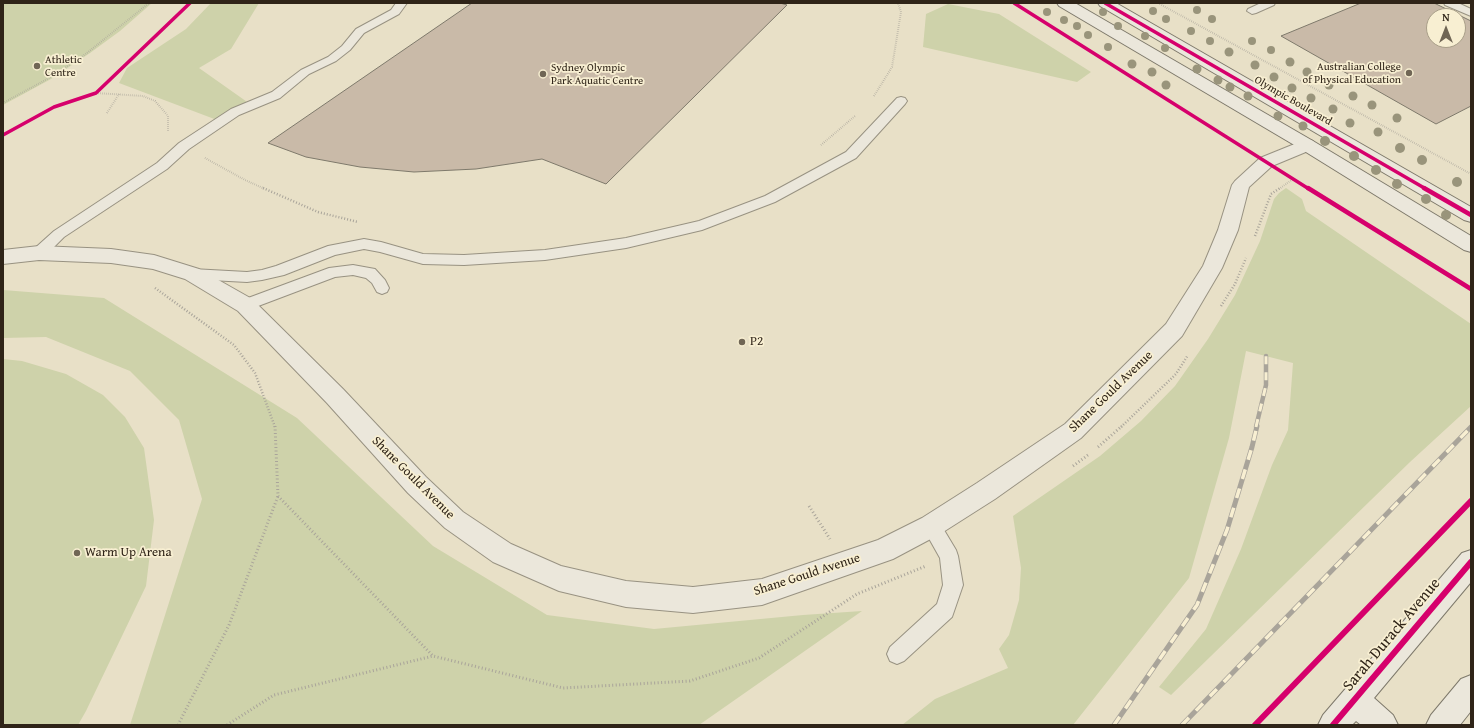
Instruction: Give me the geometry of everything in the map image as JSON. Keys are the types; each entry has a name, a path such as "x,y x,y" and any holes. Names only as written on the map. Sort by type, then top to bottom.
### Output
{"street":[{"path":"1064,3 1307,145 1471,245"},
{"name":"Olympic Boulevard","path":"1106,3 1471,216"},
{"name":"Shane Gould Avenue","path":"3,257 39,253 111,256 154,262 192,274 245,305 335,396 417,485 454,520 502,553 559,578 626,594 694,600 762,592 884,550 931,526 1073,431 1174,330 1212,268 1228,230 1242,185 1266,162 1307,145"},
{"name":"Sarah Durack Avenue","path":"1333,725 1471,562"},
{"path":"1441,725 1471,689"},
{"path":"1354,700 1383,725"}],"lane":[{"path":"39,253 59,234 162,166 184,146 235,112 276,95 305,72 332,59 346,48 360,31 395,12 402,3"},
{"path":"1252,11 1270,3"},
{"path":"1449,3 1471,13"},
{"path":"192,274 247,277 279,271 333,250 352,245 364,244 382,247 423,259 472,260 545,255 619,244 702,225 770,199 851,155 901,101"},
{"path":"245,305 334,272 353,270 370,273 378,280 382,288"},
{"path":"245,305 279,271"},
{"path":"897,654 945,610 953,585 949,556 931,526"}],"path":[{"path":"3,103 57,73 123,26 149,3"},
{"path":"873,97 892,67 901,12 898,3"},
{"path":"1158,3 1471,174"},
{"path":"96,93 102,88"},
{"path":"89,95 96,93 143,96 155,101 168,116 168,135 184,146 244,180 318,212 363,224"},
{"path":"107,113 119,94"},
{"path":"819,147 860,112"},
{"path":"1266,162 1300,183"},
{"path":"1253,240 1271,194 1293,179"},
{"path":"1218,310 1235,284 1247,255"},
{"path":"149,284 234,345 255,373 275,424 278,496 229,625 178,725"},
{"path":"1069,469 1082,460 1134,416 1176,374 1188,354"},
{"path":"278,496 433,656"},
{"path":"809,506 846,563"},
{"path":"228,725 274,695 433,656 563,688 690,681 759,658 858,594 949,556"}],"green space":[{"name":"Athletic Centre","path":"3,3 152,3 120,31 90,53 51,79 3,105"},
{"path":"211,3 259,3 231,49 199,68 250,104 217,120 119,83 127,68 186,29"},
{"path":"948,4 999,14 1091,72 1077,82 923,47 926,14"},
{"path":"1286,188 1302,199 1306,211 1471,324 1471,406 1410,462 1171,695 1159,687 1206,629 1241,549 1272,465 1288,430 1293,363 1246,351 1229,438 1189,578 1073,725 902,725 935,699 1008,668 999,649 1009,635 1019,600 1021,568 1013,516 1100,456 1141,421 1175,386 1208,339 1235,295 1260,241 1274,199"},
{"path":"3,290 104,298 297,418 433,546 547,615 654,629 862,611 699,725 130,725 202,499 179,420 130,371 46,337 3,338"},
{"name":"Warm Up Arena","path":"3,359 22,361 66,374 103,395 125,417 144,448 154,520 146,586 78,725 3,725"}],"building":[{"name":"Sydney Olympic Park Aquatic Centre","path":"472,3 780,3 787,5 606,184 542,159 476,169 414,172 360,167 306,157 268,143"},
{"name":"Australian College of Physical Education","path":"1361,3 1434,3 1444,8 1426,8 1426,48 1466,48 1466,19 1471,21 1471,106 1436,124 1281,36"}],"railway":[{"path":"1256,427 1266,385 1266,356"},
{"path":"1114,725 1197,605 1227,530 1257,426"},
{"path":"1182,725 1471,427"}],"cycle path":[{"path":"3,135 54,107 96,93 190,3"},
{"path":"1014,3 1471,289"},
{"path":"1105,3 1471,215"},
{"path":"1255,725 1471,501"},
{"path":"1333,725 1471,562"}],"place":[{"name":"Athletic Centre","path":"37,66"},
{"name":"Australian College of Physical Education","path":"1409,73"},
{"name":"Sydney Olympic Park Aquatic Centre","path":"543,74"},
{"name":"P2","path":"742,342"},
{"name":"Warm Up Arena","path":"77,553"}]}
